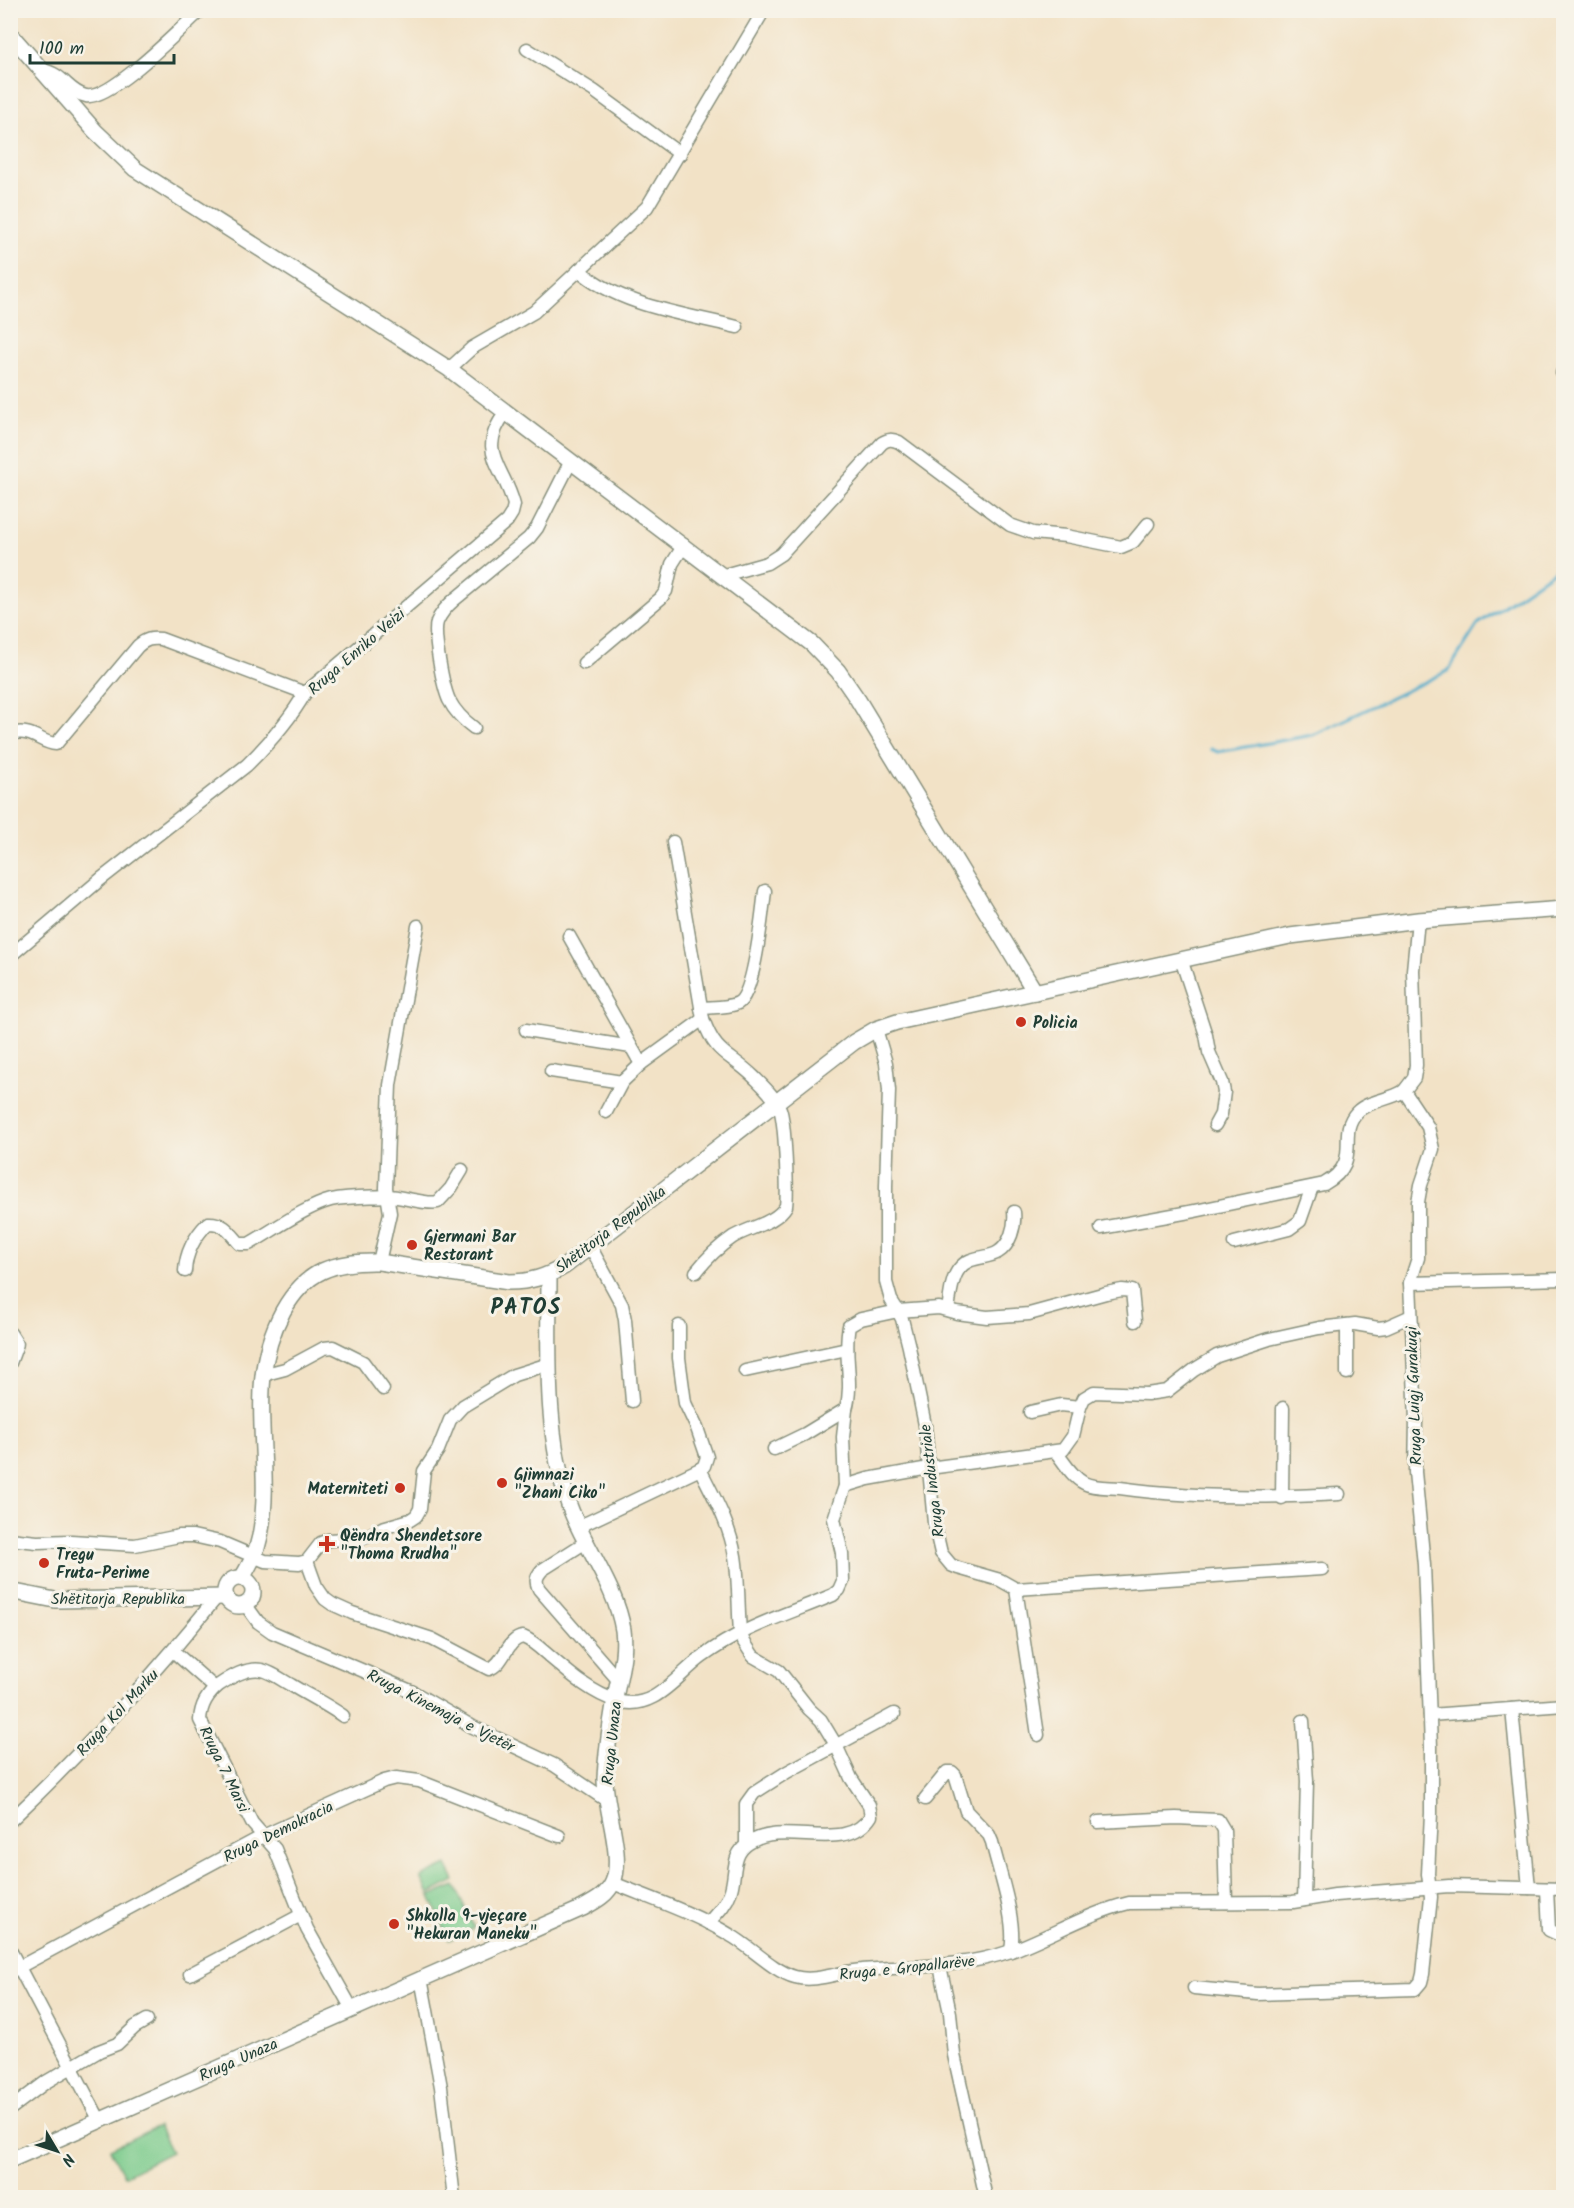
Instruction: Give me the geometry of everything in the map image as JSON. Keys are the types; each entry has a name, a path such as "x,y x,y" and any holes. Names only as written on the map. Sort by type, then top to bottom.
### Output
{"main road":[{"path":"10,34 95,131 135,169 449,369 724,575 812,644 838,671 858,700 1035,992"},
{"name":"Shëtitorja Republika","path":"242,1578 254,1557 262,1521 263,1470 260,1420 262,1375 273,1333 289,1300 299,1287 311,1276 326,1268 359,1262 379,1262 509,1282 528,1282 549,1275 590,1246 854,1042 876,1029 897,1022 1290,936 1418,920 1563,909"},
{"name":"Rruga Unaza","path":"10,2160 583,1908 602,1896 613,1883 616,1859 606,1800 608,1743 624,1644 613,1598 578,1527 565,1491 553,1436 549,1364 549,1275"},
{"path":"235,1578 242,1578 253,1588 252,1597 245,1604 234,1605 222,1597 227,1584 235,1578"},
{"name":"Shëtitorja Republika","path":"10,1591 55,1600 222,1597"}],"street":[{"path":"42,70 58,75 78,93 96,96 107,91 133,71 201,10"},
{"path":"449,369 472,348 534,312 647,207 765,10"},
{"path":"527,49 594,91 680,154"},
{"path":"579,270 592,282 618,295 666,310 737,327"},
{"name":"Rruga Enriko Veizi","path":"10,956 92,886 247,765 265,747 297,707 305,693 507,521 514,505 492,455 490,442 493,430 506,412"},
{"path":"724,575 767,563 781,554 887,440 899,442 1010,525 1023,531 1066,536 1122,547 1133,542 1148,524"},
{"path":"474,728 456,711 446,691 435,636 437,623 443,610 530,538 571,461"},
{"path":"584,663 661,598 666,591 672,564 684,545"},
{"path":"10,734 28,733 56,744 138,646 144,640 152,638 161,639 305,693"},
{"path":"673,842 702,1013 710,1038 719,1050 753,1076 776,1101 783,1121 786,1206 777,1216 735,1236 714,1250 696,1272"},
{"path":"606,1112 622,1082 640,1064 702,1013 737,1003 743,998 748,990 753,971 765,891"},
{"path":"1101,1228 1312,1187 1324,1184 1341,1171 1348,1154 1348,1130 1356,1113 1362,1107 1395,1097 1404,1091 1414,1078 1416,1065 1413,970 1418,920"},
{"path":"379,1262 390,1213 386,1188 390,1085 418,926"},
{"path":"569,936 640,1064"},
{"path":"1181,959 1206,1035 1209,1052 1222,1082 1224,1092 1221,1114 1215,1125"},
{"name":"Rruga Industriale","path":"876,1029 886,1063 889,1090 886,1282 891,1300 902,1319 909,1347 925,1425 934,1523 937,1540 945,1559 958,1568 1000,1581 1016,1589 1322,1569"},
{"path":"526,1030 631,1047"},
{"path":"551,1071 622,1082"},
{"name":"Rruga Luigj Gurakuqi","path":"1194,1988 1258,1994 1415,1989 1421,1982 1423,1974 1430,1920 1428,1874 1431,1812 1430,1715 1424,1565 1415,1472 1416,1420 1410,1282 1418,1258 1418,1202 1433,1149 1428,1127 1404,1091"},
{"path":"185,1271 189,1251 208,1223 217,1223 225,1227 240,1244 244,1245 329,1201 346,1198 402,1196 429,1203 438,1202 451,1188 462,1170"},
{"path":"1234,1243 1289,1229 1296,1225 1312,1187"},
{"path":"948,1310 954,1277 959,1268 975,1260 998,1254 1004,1249 1014,1228 1014,1212"},
{"path":"590,1246 622,1305 632,1401"},
{"path":"1410,1282 1563,1279"},
{"path":"307,1561 320,1593 342,1609 422,1635 489,1669 497,1665 514,1641 523,1637 574,1678 615,1701 634,1703 644,1701 657,1695 679,1679 702,1657 740,1632 825,1598 839,1590 843,1581 843,1567 834,1519 845,1485 843,1437 850,1389 847,1349 849,1326 853,1322 898,1311 930,1308 987,1317 1029,1314 1106,1293 1128,1290 1131,1291 1136,1321"},
{"path":"845,1485 929,1468 1063,1450 1070,1443 1084,1398 1094,1392 1147,1394 1167,1391 1216,1356 1286,1334 1355,1324 1386,1327 1411,1316"},
{"path":"1347,1325 1347,1373"},
{"path":"578,1527 704,1466 707,1457 685,1403 679,1326"},
{"path":"10,1333 17,1344 16,1352 10,1363"},
{"path":"262,1375 285,1369 324,1348 333,1347 363,1362 384,1389"},
{"path":"745,1371 847,1349"},
{"path":"10,1539 135,1545 179,1536 193,1536 220,1542 265,1561 299,1563 307,1561 321,1543 328,1540 364,1538 382,1528 416,1516 420,1509 424,1471 438,1450 446,1428 456,1413 463,1406 514,1376 549,1364"},
{"path":"1030,1412 1061,1405 1080,1407"},
{"path":"1282,1498 1283,1408"},
{"path":"774,1449 805,1434 846,1409"},
{"path":"1056,1452 1073,1474 1085,1484 1139,1491 1282,1498 1339,1494"},
{"path":"700,1469 723,1516 731,1540 735,1558 740,1632 747,1649 760,1661 779,1671 809,1709 821,1720 836,1745 851,1778 871,1809 871,1816 867,1822 842,1836 779,1834 752,1840 735,1860 732,1891 708,1923"},
{"path":"586,1542 542,1570 537,1576 536,1583 618,1681"},
{"path":"1016,1589 1038,1735"},
{"name":"Rruga Kol Marku","path":"10,1821 98,1734 222,1597"},
{"name":"Rruga Kinemaja e Vjetër","path":"245,1604 258,1622 272,1632 413,1692 473,1727 554,1765 606,1800"},
{"path":"173,1651 215,1688 238,1674 249,1670 261,1670 315,1698 343,1716"},
{"name":"Rruga 7 Marsi","path":"215,1688 206,1697 201,1708 200,1720 252,1823 274,1849 301,1915 352,2009"},
{"path":"1430,1715 1563,1705"},
{"path":"1512,1709 1529,1888"},
{"path":"746,1845 746,1804 749,1798 787,1772 894,1714"},
{"path":"1303,1721 1307,1781 1304,1900"},
{"path":"925,1799 947,1772 955,1775 966,1811 989,1835 992,1842 1011,1922 1013,1942 1011,1950"},
{"name":"Rruga Demokracia","path":"15,1969 263,1836 384,1781 396,1778 408,1778 559,1836"},
{"path":"1098,1822 1176,1818 1218,1820 1224,1830 1226,1902"},
{"name":"Rruga e Gropallarëve","path":"613,1883 708,1923 740,1941 785,1974 797,1978 812,1978 863,1970 940,1966 983,1959 1011,1950 1108,1908 1129,1903 1293,1902 1430,1887 1472,1885 1563,1889"},
{"path":"1547,1888 1549,1930 1563,1937"},
{"path":"190,1974 301,1915"},
{"path":"10,1950 15,1969 72,2067 100,2121"},
{"path":"940,1966 950,2013 954,2055 986,2198"},
{"path":"421,1978 441,2087 454,2198"},
{"path":"10,2109 72,2067 99,2051 117,2044 135,2027 147,2020"}],"green space":[{"path":"447,1865 455,1881 429,1894 421,1877"},
{"path":"455,1886 474,1928 449,1940 430,1896"},
{"path":"158,2126 171,2152 124,2176 110,2149"}],"waterway":[{"path":"1211,749 1218,752 1313,735 1448,671 1478,624 1564,564"}],"place":[{"name":"Policia","path":"1021,1022"},
{"name":"Gjermani Bar Restorant","path":"412,1245"},
{"name":"Gjimnazi \"Zhani Ciko\"","path":"502,1483"},
{"name":"Materniteti","path":"400,1488"},
{"name":"Qëndra Shendetsore \"Thoma Rrudha\"","path":"327,1544"},
{"name":"Tregu Fruta-Perime","path":"44,1563"},
{"name":"Shkolla 9-vjeçare \"Hekuran Maneku\"","path":"394,1924"}],"district":[{"name":"PATOS","path":"526,1306"}]}
